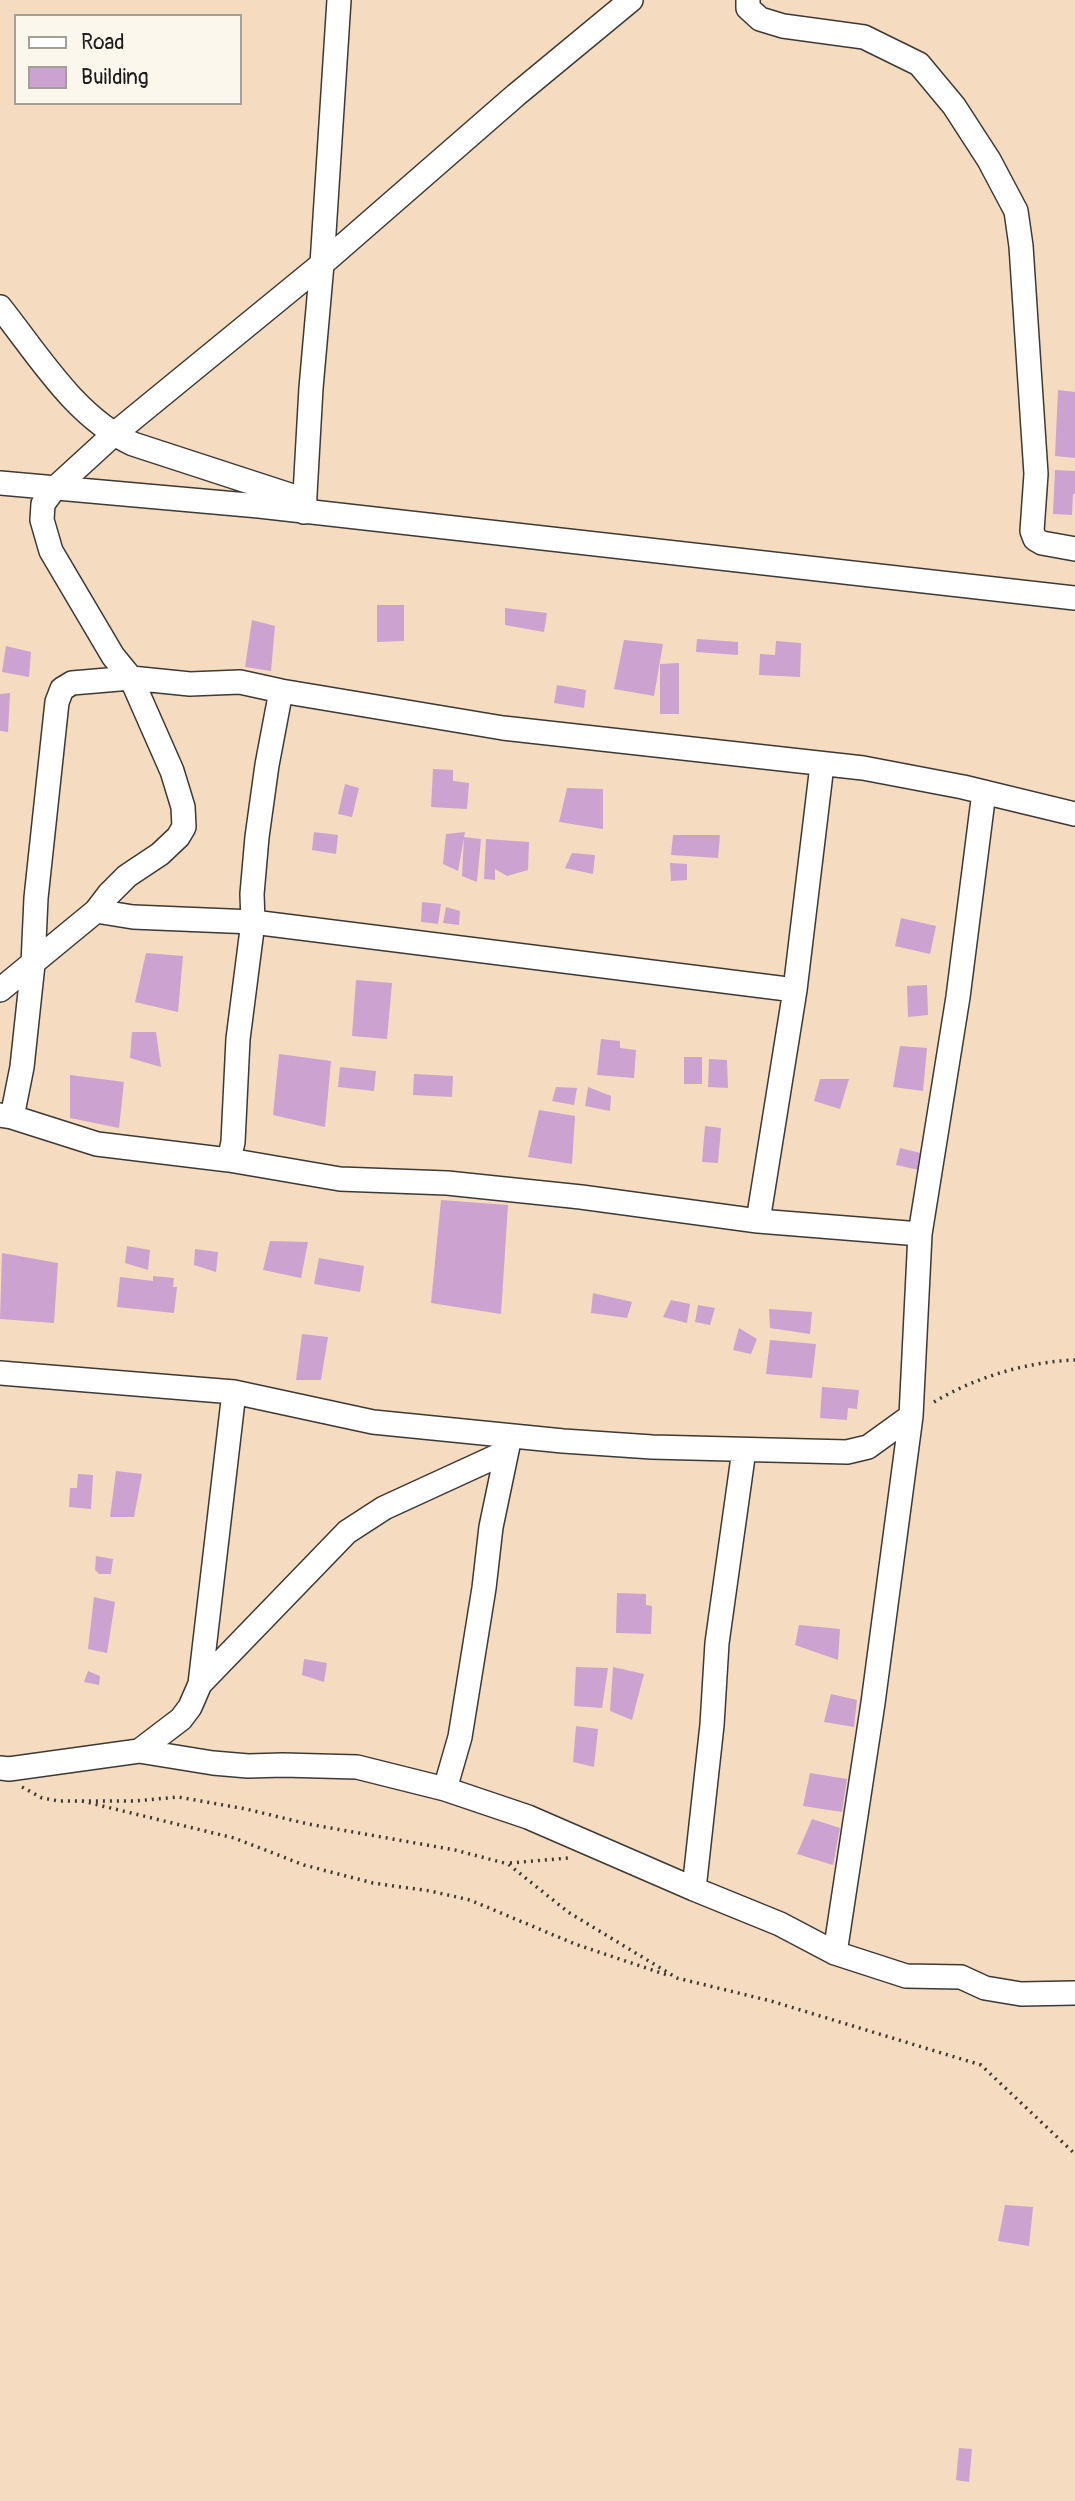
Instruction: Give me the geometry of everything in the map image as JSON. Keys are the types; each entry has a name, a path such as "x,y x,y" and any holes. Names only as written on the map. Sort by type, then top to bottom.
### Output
{"street":[{"path":"304,506 339,0"},
{"path":"0,990 96,911 127,876 160,854 178,837 184,827 183,807 172,771 131,678 114,656 51,551 42,520 43,504 54,489 113,435 322,264 631,0"},
{"path":"748,0 748,8 760,19 783,26 864,37 919,64 954,106 989,160 1016,211 1021,246 1035,474 1032,531 1035,539 1042,543 1075,549"},
{"path":"0,307 75,401 113,435 304,506"},
{"path":"0,483 259,506 304,506 1075,598"},
{"path":"920,1234 758,1221 581,1197 447,1183 340,1179 229,1160 97,1144 6,1116 22,1067 33,964 36,898 57,702 62,689 72,683 131,678 190,684 240,682 503,728 863,768 984,792 1075,814"},
{"path":"229,1160 233,1142 238,1039 253,922 252,894 257,837 281,691"},
{"path":"758,1221 795,990 822,765"},
{"path":"835,1954 873,1703 911,1416 920,1234 958,997 984,792"},
{"path":"96,911 133,917 253,922 795,990"},
{"path":"0,1373 234,1392 373,1422 508,1443 563,1441 847,1452 868,1447 911,1416"},
{"path":"201,1684 234,1392"},
{"path":"139,1751 181,1719 201,1684 347,1532 384,1508 508,1443"},
{"path":"445,1789 460,1737 491,1527 508,1443"},
{"path":"694,1889 712,1725 717,1643 744,1450"},
{"path":"4,1768 139,1751 248,1766 357,1768 445,1789 528,1817 780,1924 835,1954 906,1976 961,1977 985,1988 1021,1994 1075,1993"}],"path":[{"path":"911,1416 971,1383 1010,1371 1075,1360"},
{"path":"4,1768 24,1790 59,1801 135,1801 178,1797 455,1850 508,1864 569,1858"},
{"path":"77,1799 165,1823 215,1833 304,1865 373,1883 470,1900 575,1944 677,1978 771,2001 981,2065 1075,2154"},
{"path":"508,1864 568,1912 677,1978"}],"building":[{"path":"1058,390 1075,392 1075,458 1055,456"},
{"path":"1055,470 1075,471 1072,515 1053,514"},
{"path":"377,605 404,605 404,641 377,642"},
{"path":"505,608 547,613 544,632 505,625"},
{"path":"252,620 275,626 271,671 245,667"},
{"path":"697,639 738,642 738,655 696,652"},
{"path":"624,640 663,644 654,696 614,689"},
{"path":"776,641 801,643 800,677 759,675 760,654 775,655"},
{"path":"6,646 31,652 29,677 2,672"},
{"path":"679,663 679,714 660,714 660,664"},
{"path":"557,685 586,690 584,708 554,703"},
{"path":"10,693 8,732 0,731 0,694"},
{"path":"433,769 453,770 453,781 469,783 467,809 431,807"},
{"path":"345,784 359,788 352,817 338,814"},
{"path":"567,788 603,789 603,829 559,822"},
{"path":"314,832 338,835 336,854 312,850"},
{"path":"465,832 458,871 443,864 446,834"},
{"path":"673,835 720,835 718,858 671,855"},
{"path":"464,837 481,839 477,882 462,876"},
{"path":"486,839 529,842 528,870 507,876 495,869 495,880 484,879"},
{"path":"572,853 595,855 593,874 565,868"},
{"path":"670,863 687,864 687,880 671,881"},
{"path":"422,902 441,904 438,924 421,922"},
{"path":"446,907 460,911 459,925 443,923"},
{"path":"901,918 936,926 930,954 895,946"},
{"path":"146,953 183,956 178,1012 135,1002"},
{"path":"356,980 392,983 387,1039 352,1036"},
{"path":"927,985 928,1015 908,1017 907,986"},
{"path":"132,1032 156,1032 161,1067 130,1058"},
{"path":"601,1039 620,1041 620,1048 636,1050 634,1078 597,1075"},
{"path":"900,1046 927,1048 923,1091 893,1087"},
{"path":"279,1054 331,1061 325,1127 273,1115"},
{"path":"684,1057 702,1057 702,1084 684,1084"},
{"path":"709,1059 727,1060 728,1088 708,1087"},
{"path":"340,1067 376,1071 374,1091 338,1087"},
{"path":"414,1074 453,1076 452,1097 413,1095"},
{"path":"70,1075 124,1082 119,1128 70,1118"},
{"path":"820,1079 849,1079 840,1109 814,1101"},
{"path":"556,1087 577,1088 574,1105 552,1101"},
{"path":"588,1087 611,1096 610,1111 585,1106"},
{"path":"539,1110 575,1116 572,1164 528,1157"},
{"path":"705,1126 721,1128 718,1163 702,1162"},
{"path":"900,1148 921,1153 919,1170 896,1165"},
{"path":"441,1200 508,1205 501,1314 431,1303"},
{"path":"270,1241 308,1242 301,1278 263,1270"},
{"path":"127,1246 150,1250 148,1270 125,1263"},
{"path":"195,1249 218,1252 216,1272 194,1265"},
{"path":"2,1253 58,1263 54,1323 0,1319"},
{"path":"319,1258 364,1266 360,1292 314,1284"},
{"path":"153,1276 174,1278 173,1287 177,1287 174,1313 117,1307 120,1277 153,1281"},
{"path":"593,1293 632,1302 627,1318 591,1313"},
{"path":"671,1300 690,1304 687,1323 663,1317"},
{"path":"698,1305 715,1308 710,1325 695,1322"},
{"path":"769,1309 812,1312 810,1334 770,1328"},
{"path":"739,1328 757,1339 751,1354 733,1350"},
{"path":"302,1334 328,1337 321,1380 296,1380"},
{"path":"770,1340 816,1344 812,1378 766,1374"},
{"path":"822,1387 859,1390 857,1409 848,1408 847,1420 820,1418"},
{"path":"116,1471 142,1474 134,1517 110,1517"},
{"path":"78,1474 93,1475 91,1509 69,1507 70,1488 77,1488"},
{"path":"96,1556 113,1559 111,1574 99,1574 95,1570"},
{"path":"617,1593 646,1594 646,1605 652,1606 651,1634 616,1633"},
{"path":"94,1597 115,1602 107,1653 88,1649"},
{"path":"799,1625 840,1629 838,1660 795,1645"},
{"path":"304,1659 327,1663 324,1682 302,1675"},
{"path":"576,1667 608,1668 602,1708 574,1706"},
{"path":"613,1667 644,1674 632,1720 610,1711"},
{"path":"88,1671 100,1676 99,1685 84,1682"},
{"path":"831,1694 857,1700 854,1727 824,1722"},
{"path":"576,1726 598,1729 594,1767 573,1762"},
{"path":"810,1773 847,1779 842,1812 803,1806"},
{"path":"812,1819 840,1828 833,1865 797,1854"},
{"path":"1005,2205 1033,2207 1029,2246 998,2241"},
{"path":"959,2448 972,2449 969,2482 956,2480"}]}
